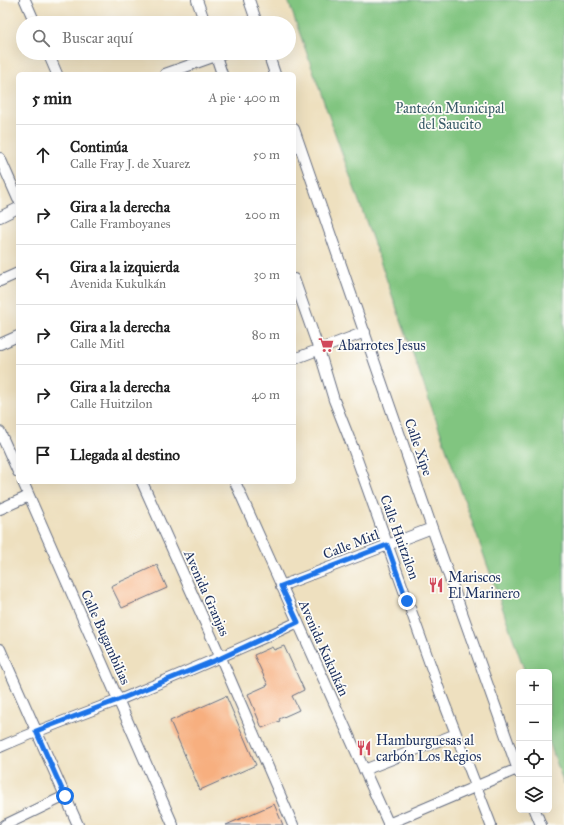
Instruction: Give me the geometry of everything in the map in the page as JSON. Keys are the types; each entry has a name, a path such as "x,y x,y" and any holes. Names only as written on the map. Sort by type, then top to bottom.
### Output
{"street":[{"path":"25,0 32,16"},
{"path":"197,0 203,16"},
{"path":"249,0 255,16"},
{"path":"51,60 56,72"},
{"path":"170,72 202,60"},
{"path":"219,60 222,72"},
{"path":"270,60 274,72"},
{"name":"Calle Xipe","path":"296,140 516,765"},
{"path":"0,158 16,194"},
{"path":"0,217 16,209"},
{"path":"0,281 16,274"},
{"name":"Calle Huitzilon","path":"296,285 319,350 334,400 353,448 456,734 491,825"},
{"path":"296,358 364,332"},
{"path":"0,344 16,337"},
{"path":"0,432 16,468"},
{"name":"Calle Bugambilias","path":"24,484 174,825"},
{"name":"Avenida Granjas","path":"143,484 221,658 293,825"},
{"name":"Avenida Kukulkán","path":"236,484 388,824"},
{"path":"0,509 29,496"},
{"name":"Calle Mitl","path":"281,586 432,528"},
{"path":"0,747 36,731 118,700 221,658 298,622"},
{"path":"0,648 4,667 36,731 78,825"},
{"path":"364,770 456,734"},
{"path":"388,824 476,786 516,772"},
{"path":"5,825 65,796"},
{"path":"536,813 541,825"}],"green space":[{"name":"Panteón Municipal del Saucito","path":"288,0 564,0 564,784 552,750 552,669 524,669 296,23 296,16 294,16"}],"building":[{"path":"157,565 167,588 122,608 111,586"},
{"path":"284,646 304,690 292,696 299,710 279,719 280,721 262,728 248,694 268,685 254,655 272,647 274,650"},
{"path":"226,696 256,765 200,790 170,721"},
{"path":"274,804 283,825 226,825"}],"place":[{"name":"Abarrotes Jesus","path":"326,345"},
{"name":"Mariscos El Marinero","path":"436,585"},
{"name":"Hamburguesas al carbón Los Regios","path":"364,748"}],"route":[{"path":"65,796 36,731 118,700 221,658 298,622 281,586 387,545 407,601"}]}
